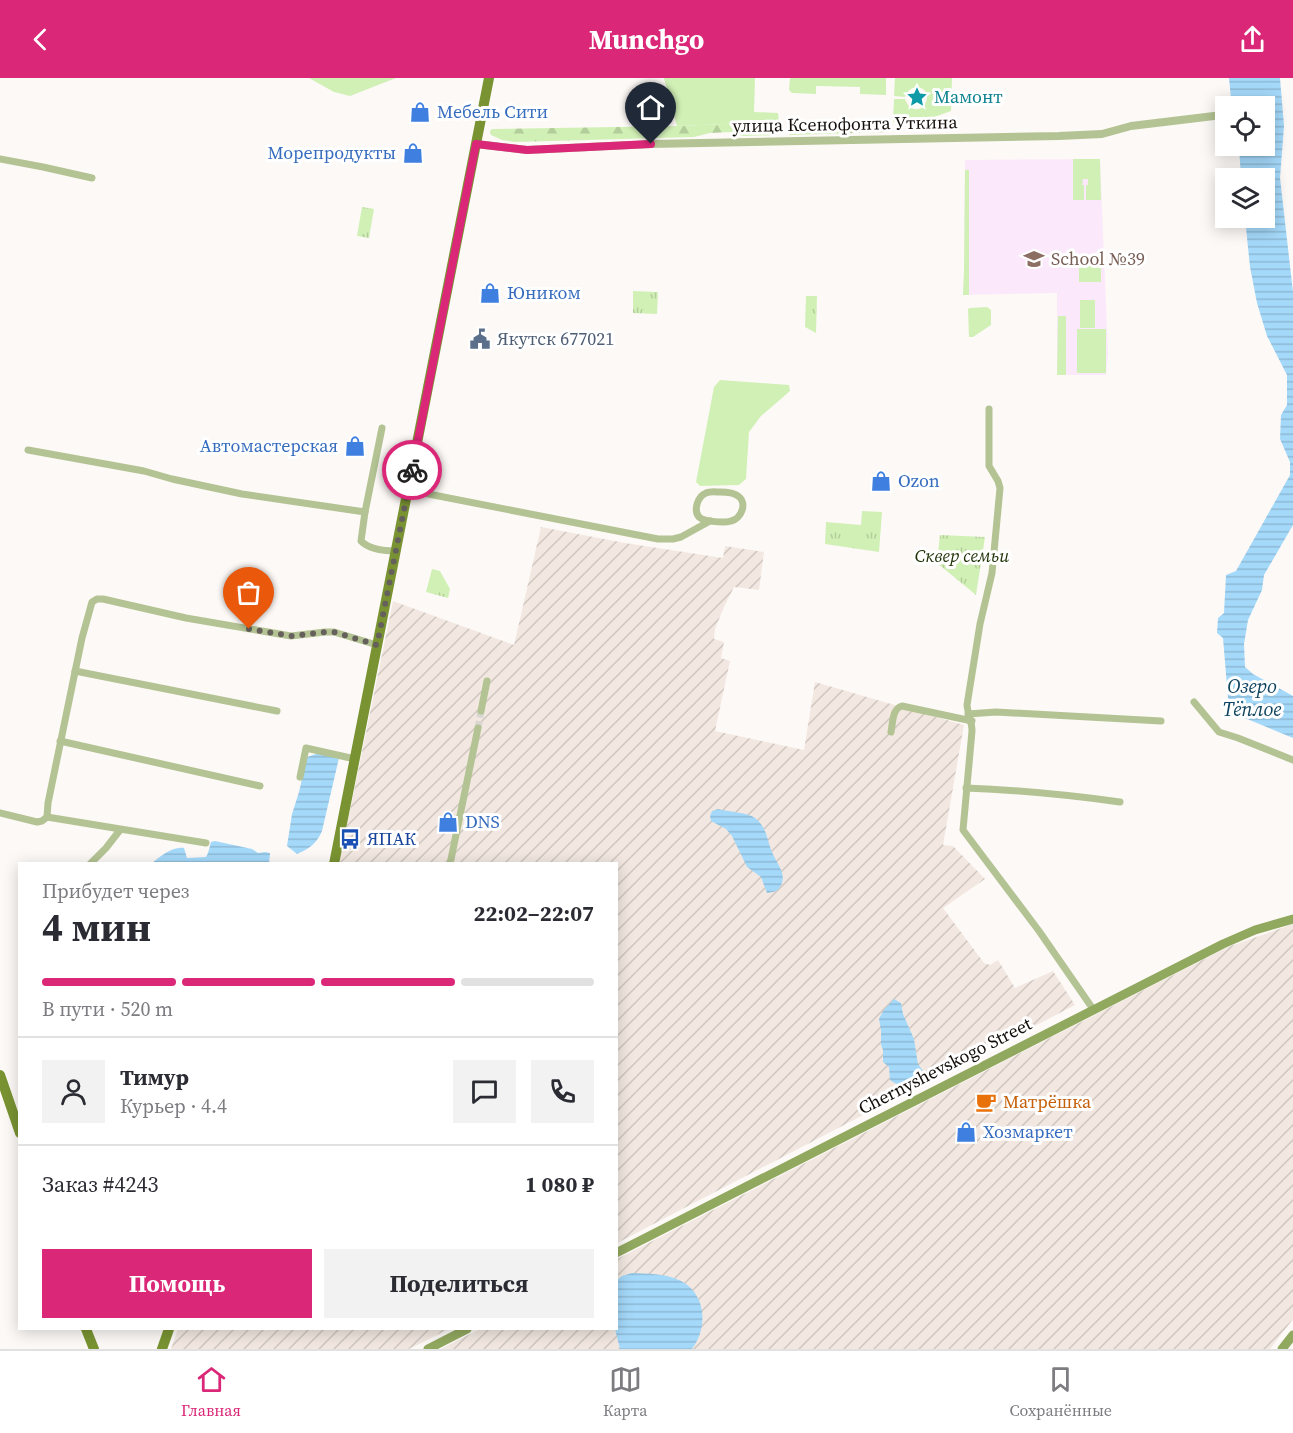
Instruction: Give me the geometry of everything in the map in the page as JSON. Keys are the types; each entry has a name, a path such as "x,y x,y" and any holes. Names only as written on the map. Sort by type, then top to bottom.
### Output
{"main road":[{"path":"334,862 489,78"},
{"name":"Chernyshevskogo Street","path":"618,1252 1230,941 1255,930 1293,919"},
{"path":"0,1075 18,1127"},
{"path":"86,1330 94,1349"},
{"path":"162,1349 170,1330"},
{"path":"428,1349 465,1330"},
{"path":"1282,1349 1293,1335"}],"street":[{"name":"улица Ксенофонта Уткина","path":"476,144 527,150 651,144 1059,136 1102,134 1131,126 1214,116"},
{"path":"0,159 92,178"},
{"path":"989,409 989,466 1000,488 992,573 980,624 967,705 970,718 963,831 1039,931 1093,1009"},
{"path":"382,428 361,541 366,546 396,552"},
{"path":"28,450 144,471 242,494 365,512"},
{"path":"408,490 657,539 673,539 710,521"},
{"path":"686,534 693,524 699,500 706,493 732,493 740,497 743,502 737,519 734,521 710,521 700,518 697,512"},
{"path":"0,813 37,822 47,817 60,741 82,638 92,602 97,599 186,618 291,636 334,632 377,645"},
{"path":"75,671 277,711"},
{"path":"482,711 488,681"},
{"path":"1194,702 1219,732 1293,760"},
{"path":"891,732 895,711 897,707 902,706 970,718 996,712 1161,721"},
{"path":"450,862 478,728"},
{"path":"60,741 260,786"},
{"path":"300,777 306,748 355,759"},
{"path":"966,788 1010,789 1120,802"},
{"path":"47,817 206,843"},
{"path":"92,862 120,830"}],"shaded area":[{"name":"School №39","path":"1100,159 1108,353 1106,375 1057,375 1057,293 963,295 965,160"},
{"path":"541,527 723,558 725,546 764,552 759,590 734,587 715,629 714,639 724,642 721,658 730,661 715,731 804,750 815,682 964,725 943,845 953,846 985,879 943,908 984,963 990,965 998,960 1015,988 1053,971 1075,1005 618,1242 618,862 339,862 393,601 514,645"},
{"path":"1293,924 1293,1319 1270,1349 441,1349 478,1330 618,1330 618,1258 1228,947"},
{"path":"178,1330 447,1330 409,1349 171,1349"}],"green space":[{"path":"309,78 396,78 350,96 334,92"},
{"path":"664,78 755,78 754,112 778,113 779,122 677,126"},
{"path":"790,78 886,78 886,95 860,94 860,87 816,86 816,94 792,93 789,90"},
{"path":"895,78 952,78 951,111 917,123 893,122 894,99 905,99 910,107 915,109 923,107 927,101 925,91 917,87 908,91 905,97 894,96"},
{"path":"779,122 779,131 776,135 743,136 731,132 710,133 694,137 515,142 502,140 491,135 490,131 492,129"},
{"path":"788,122 887,123 887,132 790,135"},
{"path":"1073,159 1100,159 1101,200 1086,200 1088,179 1083,179 1084,200 1073,200"},
{"path":"965,170 969,170 969,295 963,295"},
{"path":"362,207 374,209 369,238 357,236"},
{"path":"1079,260 1101,260 1101,282 1079,282"},
{"path":"633,291 658,292 657,314 633,313"},
{"path":"806,296 817,296 816,333 805,327"},
{"path":"1080,300 1095,300 1095,328 1080,328"},
{"path":"987,307 991,310 991,325 973,337 969,337 968,309"},
{"path":"1058,316 1066,316 1066,375 1057,375"},
{"path":"1077,329 1106,329 1106,373 1077,373"},
{"path":"720,380 789,385 790,391 761,416 749,432 746,479 739,485 700,486 696,482 714,387"},
{"path":"862,511 882,512 879,552 825,544 826,522 861,525"},
{"name":"Сквер семьи","path":"940,535 985,537 976,595 937,563"},
{"path":"432,569 440,571 450,589 448,598 426,592"}],"water":[{"name":"Озеро Тёплое","path":"1229,78 1280,78 1284,126 1280,178 1293,292 1293,525 1264,575 1262,590 1248,620 1244,644 1245,667 1253,674 1293,696 1293,738 1235,714 1228,698 1223,638 1217,633 1218,618 1224,613 1226,575 1236,571 1290,475 1290,462 1280,439 1281,415 1287,405 1287,375 1267,336 1257,303 1246,228 1275,228 1275,168 1240,168 1240,156 1275,156 1275,96 1231,96"},
{"path":"322,752 339,758 322,831 312,845 297,854 287,846 292,814 307,757"},
{"path":"718,809 752,816 762,825 783,878 778,890 767,893 761,877 747,867 732,836 726,829 711,821 712,811"},
{"path":"211,842 252,849 258,853 270,853 269,862 153,862 167,852 180,848 184,848 187,858 206,857"},
{"path":"894,999 901,1003 903,1014 914,1039 918,1064 923,1071 922,1079 910,1085 898,1084 890,1080 889,1067 883,1062 879,1019"},
{"path":"632,1273 667,1276 679,1280 695,1293 702,1311 702,1321 701,1331 692,1349 620,1349 615,1330 618,1330 618,1279"}],"tunnel":[{"path":"478,728 481,711"}],"way so far":[{"path":"249,629 291,636 334,632 377,645 412,470"}],"place":[{"name":"Мамонт","path":"917,97"},
{"name":"Мебель Сити","path":"420,112"},
{"name":"Морепродукты","path":"413,153"},
{"name":"School №39","path":"1034,259"},
{"name":"Юником","path":"490,293"},
{"name":"Якутск 677021","path":"480,339"},
{"name":"Автомастерская","path":"355,446"},
{"name":"Ozon","path":"881,481"},
{"name":"DNS","path":"448,822"},
{"name":"ЯПАК","path":"350,839"},
{"name":"Матрёшка","path":"986,1102"},
{"name":"Хозмаркет","path":"966,1132"}],"route":[{"path":"412,470 476,144 527,150 651,144"}]}
